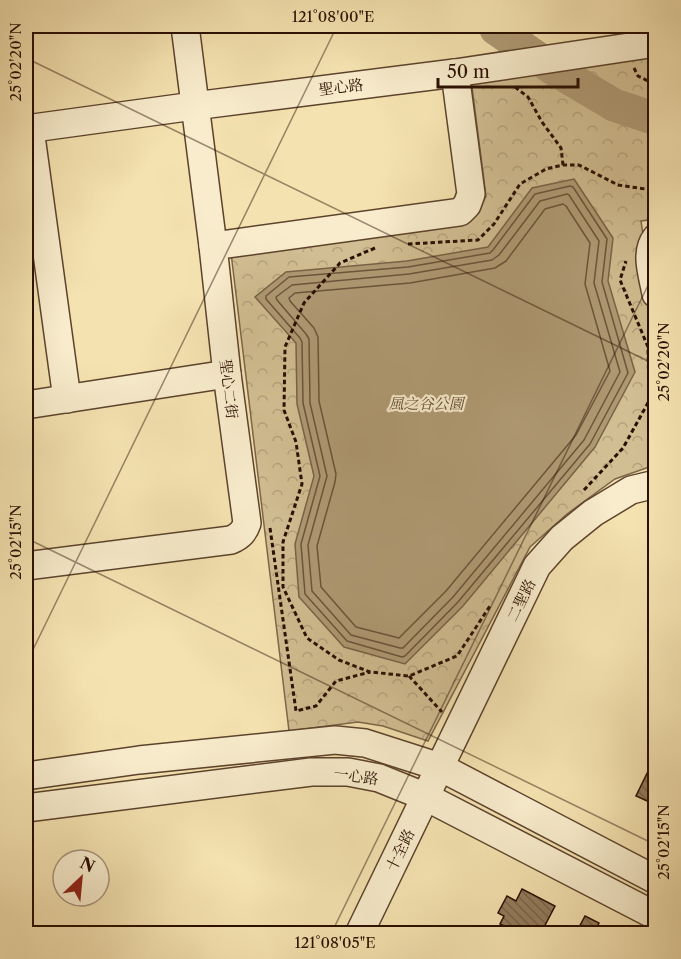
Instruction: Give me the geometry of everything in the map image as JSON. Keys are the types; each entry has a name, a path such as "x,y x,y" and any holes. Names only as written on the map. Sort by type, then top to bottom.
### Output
{"street":[{"name":"聖心二街","path":"26,566 231,540 245,531 247,523 185,26"},
{"name":"聖心路","path":"28,129 455,73 500,75 587,53 656,43"},
{"path":"213,246 460,212 467,205 471,194 455,73"},
{"path":"28,129 38,269 67,399"},
{"path":"652,230 653,241 649,252 656,294"},
{"path":"26,405 227,374"},
{"name":"二聖路","path":"440,767 537,566 562,538 593,513 631,490 656,484"},
{"name":"一心路","path":"26,776 139,760 334,740 365,743 440,767 656,880"},
{"name":"十全路","path":"359,933 440,767"},
{"name":"一心路","path":"26,808 311,772 348,772 379,778 426,797 656,916"}],"path":[{"path":"632,64 638,76 656,85"},
{"path":"500,75 528,97 542,122 561,148 563,165"},
{"path":"404,244 478,240 494,224 520,184 546,169 563,165 579,165 618,185 652,190 654,215 652,230"},
{"path":"376,248 340,262 304,303 285,347 284,410 296,442 302,484 283,542 284,587 307,638 339,660 370,672 409,676 458,656 492,604"},
{"path":"585,490 624,448 649,401 648,347 620,280 628,253"},
{"path":"268,518 296,711 316,706 336,681 370,672"},
{"path":"409,676 457,730"}],"green space":[{"name":"風之谷公園","path":"655,56 655,219 641,221 656,323 655,465 615,479 567,514 530,547 428,741 383,726 358,722 289,731 231,253 480,208 486,196 471,79"}],"water":[{"path":"574,179 613,238 608,281 635,372 595,447 463,606 405,664 344,647 299,597 295,544 314,476 297,404 296,343 255,297 286,272 407,261 488,247 532,188"}],"building":[{"path":"656,755 656,805 636,796"},
{"path":"522,889 555,906 541,933 519,933 500,924 504,916 498,913 507,896 516,901"},
{"path":"585,916 599,923 594,933 576,933"}],"waterway":[{"path":"495,26 496,29 552,68 614,105 656,119"}]}
